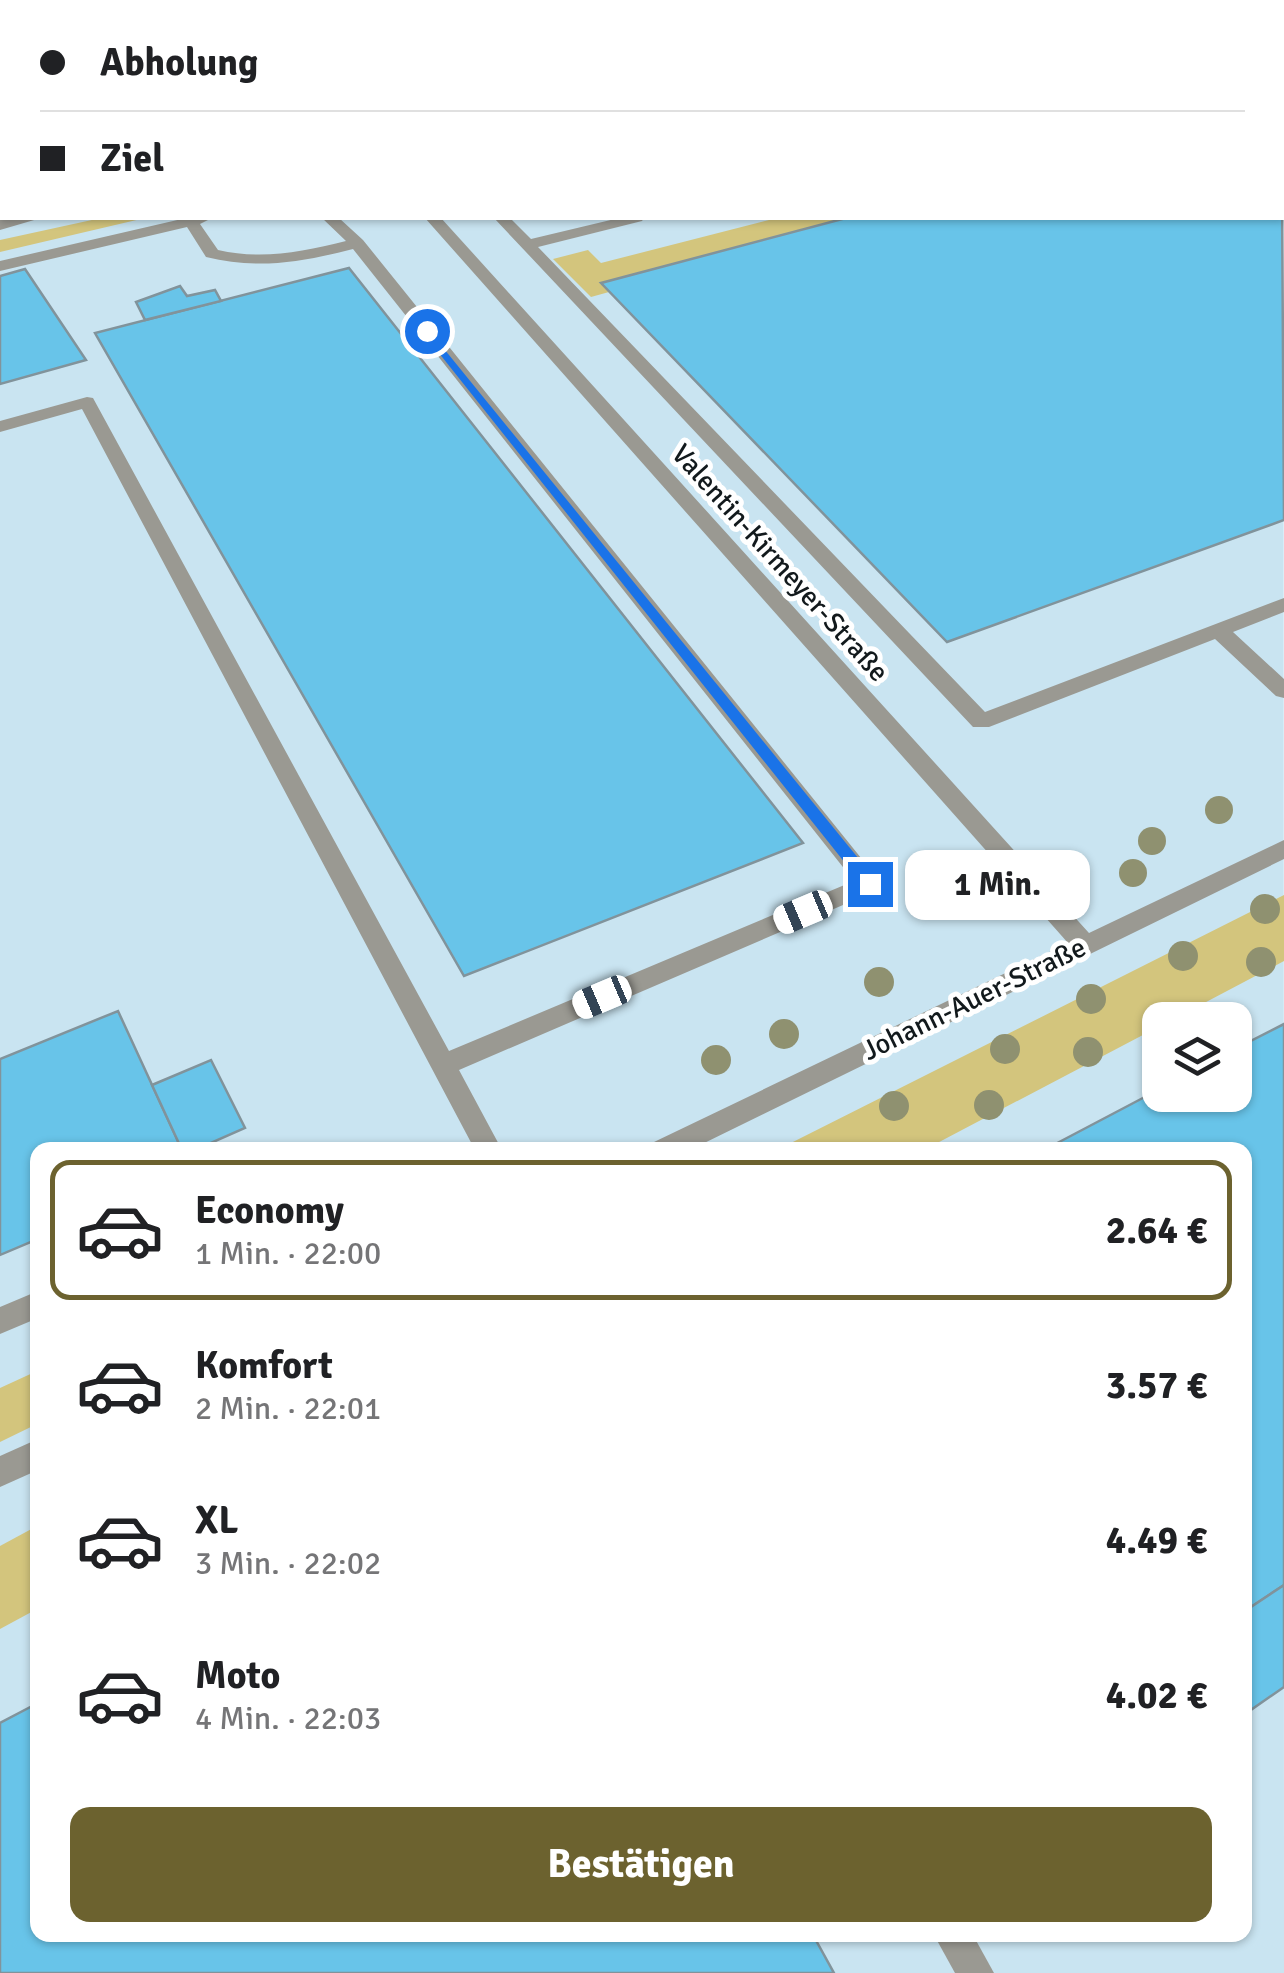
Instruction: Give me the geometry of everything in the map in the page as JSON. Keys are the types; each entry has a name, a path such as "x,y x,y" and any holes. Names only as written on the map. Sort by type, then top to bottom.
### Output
{"street":[{"path":"0,226 26,220"},
{"path":"0,266 193,220"},
{"path":"197,220 212,254 245,263 286,261 357,243"},
{"path":"332,220 357,243 870,884 443,1065"},
{"name":"Valentin-Kirmeyer-Straße","path":"435,220 1086,946"},
{"path":"504,220 981,722 1284,604"},
{"path":"528,245 628,220"},
{"path":"0,428 88,402 485,1142"},
{"path":"1218,630 1284,691"},
{"name":"Johann-Auer-Straße","path":"681,1142 1284,849"},
{"path":"0,1321 30,1308"},
{"path":"0,1472 30,1458"},
{"path":"956,1942 976,1973"}],"shaded area":[{"path":"0,220 1283,220 1284,1973 0,1973"},
{"path":"92,220 136,220 0,252 0,240"},
{"path":"769,220 838,220 602,283 609,292 591,297 553,259 588,250 601,263"},
{"path":"1284,895 1284,961 1206,1002 1142,1002 1142,1035 939,1142 793,1142"},
{"path":"30,1374 30,1427 0,1442 0,1388"},
{"path":"30,1530 30,1613 0,1629 0,1546"}],"building":[{"path":"838,220 1282,220 1284,520 947,642 601,283"},
{"path":"349,268 803,843 464,976 95,333"},
{"path":"25,269 86,360 0,384 0,276"},
{"path":"180,286 187,296 215,290 221,301 145,320 136,302"},
{"path":"118,1011 178,1142 30,1142 30,1242 0,1255 0,1059"},
{"path":"1284,1024 1284,1585 1252,1606 1252,1142 1059,1142 1142,1098 1142,1112 1252,1112 1252,1040"},
{"path":"211,1060 245,1128 213,1142 178,1142 152,1085"},
{"path":"1284,1585 1284,1687 1252,1709 1252,1606"},
{"path":"30,1707 30,1942 817,1942 834,1973 0,1973 0,1723"}],"route":[{"path":"427,331 870,884"}]}
